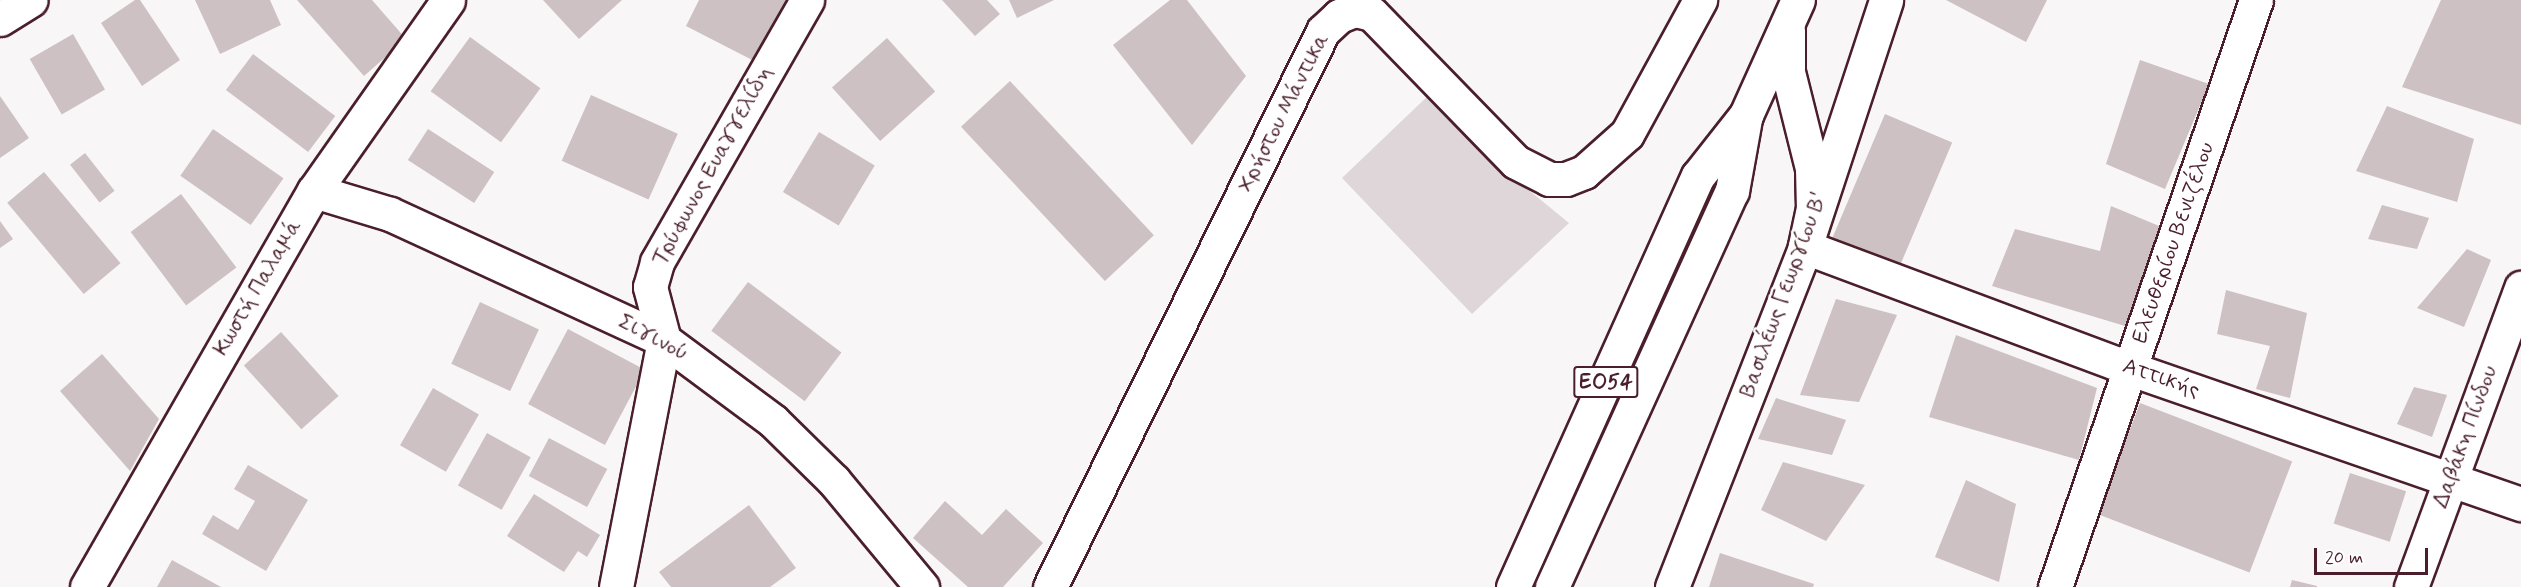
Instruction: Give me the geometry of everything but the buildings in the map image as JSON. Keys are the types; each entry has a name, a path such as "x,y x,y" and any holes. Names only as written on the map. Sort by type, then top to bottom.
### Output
{"street":[{"path":"0,19 31,0"},
{"name":"Κωστή Παλαμά","path":"87,587 314,191 448,0"},
{"name":"Τρύφωνος Ευαγγελίδη","path":"616,587 664,340 650,287 657,262 807,0"},
{"name":"Χρήστου Μάντικα","path":"1050,587 1323,31 1339,16 1355,10 1372,14 1516,162 1549,178 1566,179 1584,172 1627,134 1700,0"},
{"name":"Βασιλέως Γεωργίου Β'","path":"1672,587 1804,247 1886,0"},
{"name":"Ελευθερίου Βενιζέλου","path":"2055,587 2256,0"},
{"path":"1793,12 1788,72 1812,168 1813,208 1804,247"},
{"name":"ΕΟ54","path":"1513,587 1698,177 1746,115 1793,12"},
{"name":"ΕΟ54","path":"1552,587 1732,191 1746,115"},
{"name":"Σιγινού","path":"314,191 390,214 664,340 772,421 834,481 922,587"},
{"name":"Αττικής","path":"1804,247 2131,369 2521,504"},
{"name":"Δαβάκη Πίνδου","path":"2411,587 2450,479 2518,305"}],"shaded area":[{"path":"1432,92 1498,165 1569,223 1472,314 1342,178"}]}
